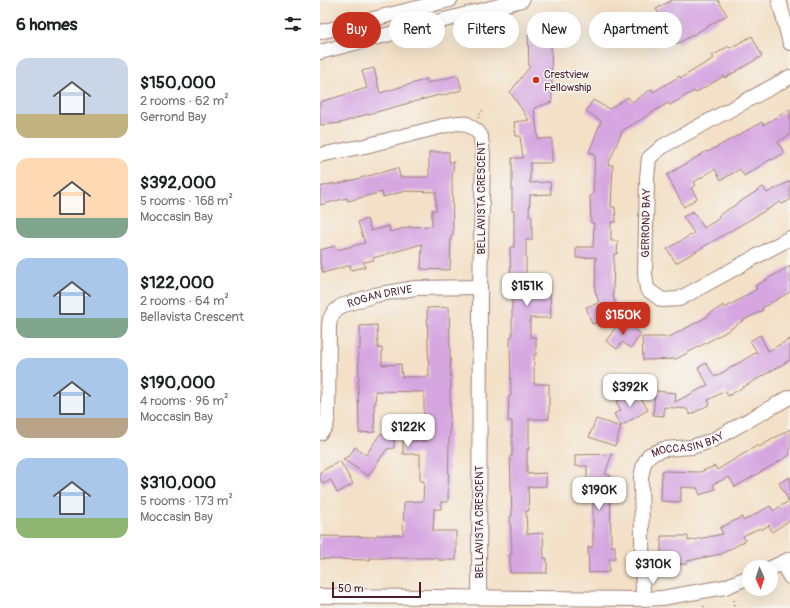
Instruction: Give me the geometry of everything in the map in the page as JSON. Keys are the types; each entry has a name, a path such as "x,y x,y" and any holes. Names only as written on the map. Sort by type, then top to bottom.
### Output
{"street":[{"path":"320,32 450,0"},
{"path":"320,52 522,0"},
{"path":"779,0 790,43"},
{"name":"GERROND BAY","path":"790,77 663,146 649,158 646,178 645,267 647,289 662,300 679,299 790,238"},
{"name":"BELLAVISTA CRESCENT","path":"320,155 365,146 452,124 467,124 478,132 481,137 483,155 480,287 479,597"},
{"name":"ROGAN DRIVE","path":"320,433 326,426 328,416 329,326 330,319 336,310 348,303 398,290 415,288 480,287"},
{"name":"MOCCASIN BAY","path":"643,598 641,477 644,464 649,455 664,449 691,447 711,441 790,397"},
{"path":"781,563 790,577"},
{"path":"320,596 662,598 725,587 742,580"}],"path":[{"path":"734,600 734,608"}],"building":[{"path":"672,0 718,0 727,15 682,41 682,12 658,12 656,9"},
{"path":"752,36 762,56 725,78 724,76 695,93 694,91 670,105 668,103 622,131 608,165 613,165 611,207 615,207 616,222 611,222 611,241 618,241 617,254 614,254 613,296 619,315 592,324 586,307 599,303 595,291 596,257 576,258 576,247 593,247 594,223 591,223 590,196 593,195 595,154 589,152 601,121 586,111 593,100 609,109 628,97 632,102 652,89 653,92 680,76 681,78 714,58 712,56 729,46 730,48"},
{"path":"528,48 551,48 552,102 534,108 538,139 552,138 552,163 530,163 530,183 550,182 551,194 530,195 529,216 532,216 532,240 526,240 526,290 550,289 551,318 530,318 530,337 536,337 536,355 534,355 534,384 549,384 549,419 529,419 529,449 527,449 527,474 546,473 546,486 528,487 529,511 526,511 527,534 543,533 544,558 547,558 547,573 510,573 510,554 512,554 510,516 512,516 510,456 512,456 512,421 508,421 509,396 511,396 510,337 512,337 510,247 514,247 512,158 523,158 520,136 516,136 514,122 529,120 510,92 529,68"},
{"path":"374,68 380,93 427,79 428,83 458,75 462,90 361,116 341,123 320,125 320,102 367,88 362,71"},
{"path":"790,109 790,135 778,142 784,153 772,160 771,159 744,176 740,169 721,180 715,169 694,182 696,185 691,188 697,198 684,207 667,175 707,151 708,152 762,122 763,125"},
{"path":"429,152 449,152 449,162 454,162 452,177 453,235 451,235 450,270 421,269 422,244 373,258 374,260 364,262 365,267 351,270 350,265 323,273 320,263 320,250 335,246 337,250 365,243 358,222 367,219 371,231 389,226 390,232 409,227 432,226 432,210 436,210 436,192 406,191 383,197 382,192 348,201 347,198 320,205 320,187 334,183 334,185 398,168 400,177 429,177"},
{"path":"790,181 790,200 782,204 780,202 676,263 667,249 694,233 683,217 693,211 704,228 720,218 718,216 763,187 767,193"},
{"path":"790,266 790,292 762,308 763,310 676,359 643,360 642,337 669,337 707,317 723,305 725,308 757,289 755,286"},
{"path":"449,307 451,389 448,502 441,502 441,509 434,509 433,531 456,531 456,560 438,560 438,558 370,558 370,560 320,559 320,536 376,537 376,535 403,535 404,502 423,501 424,481 420,481 420,454 403,454 403,441 427,441 427,421 424,421 424,392 375,391 375,432 359,433 358,349 360,349 360,326 377,325 378,348 382,348 382,365 401,364 402,377 429,377 427,308"},
{"path":"621,320 641,334 631,348 622,342 617,349 606,341"},
{"path":"760,335 768,351 790,339 790,360 728,396 725,391 708,400 710,404 690,415 687,409 664,407 664,416 653,415 655,391 676,393 675,402 708,385 698,368 706,363 715,377 757,352 750,341"},
{"path":"636,390 648,410 621,426 614,414 621,410 616,402"},
{"path":"596,419 621,427 615,446 589,437"},
{"path":"790,429 790,455 735,487 729,477 713,484 715,489 700,495 697,488 681,487 681,502 661,501 662,471 700,472 715,466 717,470 758,445 759,447"},
{"path":"394,433 394,448 387,449 368,476 343,459 349,456 355,447 366,455 380,434"},
{"path":"612,454 605,474 610,475 611,546 615,546 615,559 609,559 609,572 589,573 588,547 593,547 593,485 587,485 587,466 575,466 575,455"},
{"path":"340,461 353,484 337,493 331,480 323,484 320,479 320,472"},
{"path":"790,477 790,520 772,532 769,525 761,530 760,528 743,536 745,541 721,554 687,561 687,564 670,564 670,553 661,553 661,536 688,536 688,541 723,534 720,528 742,517 743,521 770,506 773,511 789,501 779,483"}],"place":[{"name":"Crestview Fellowship","path":"536,80"}]}
